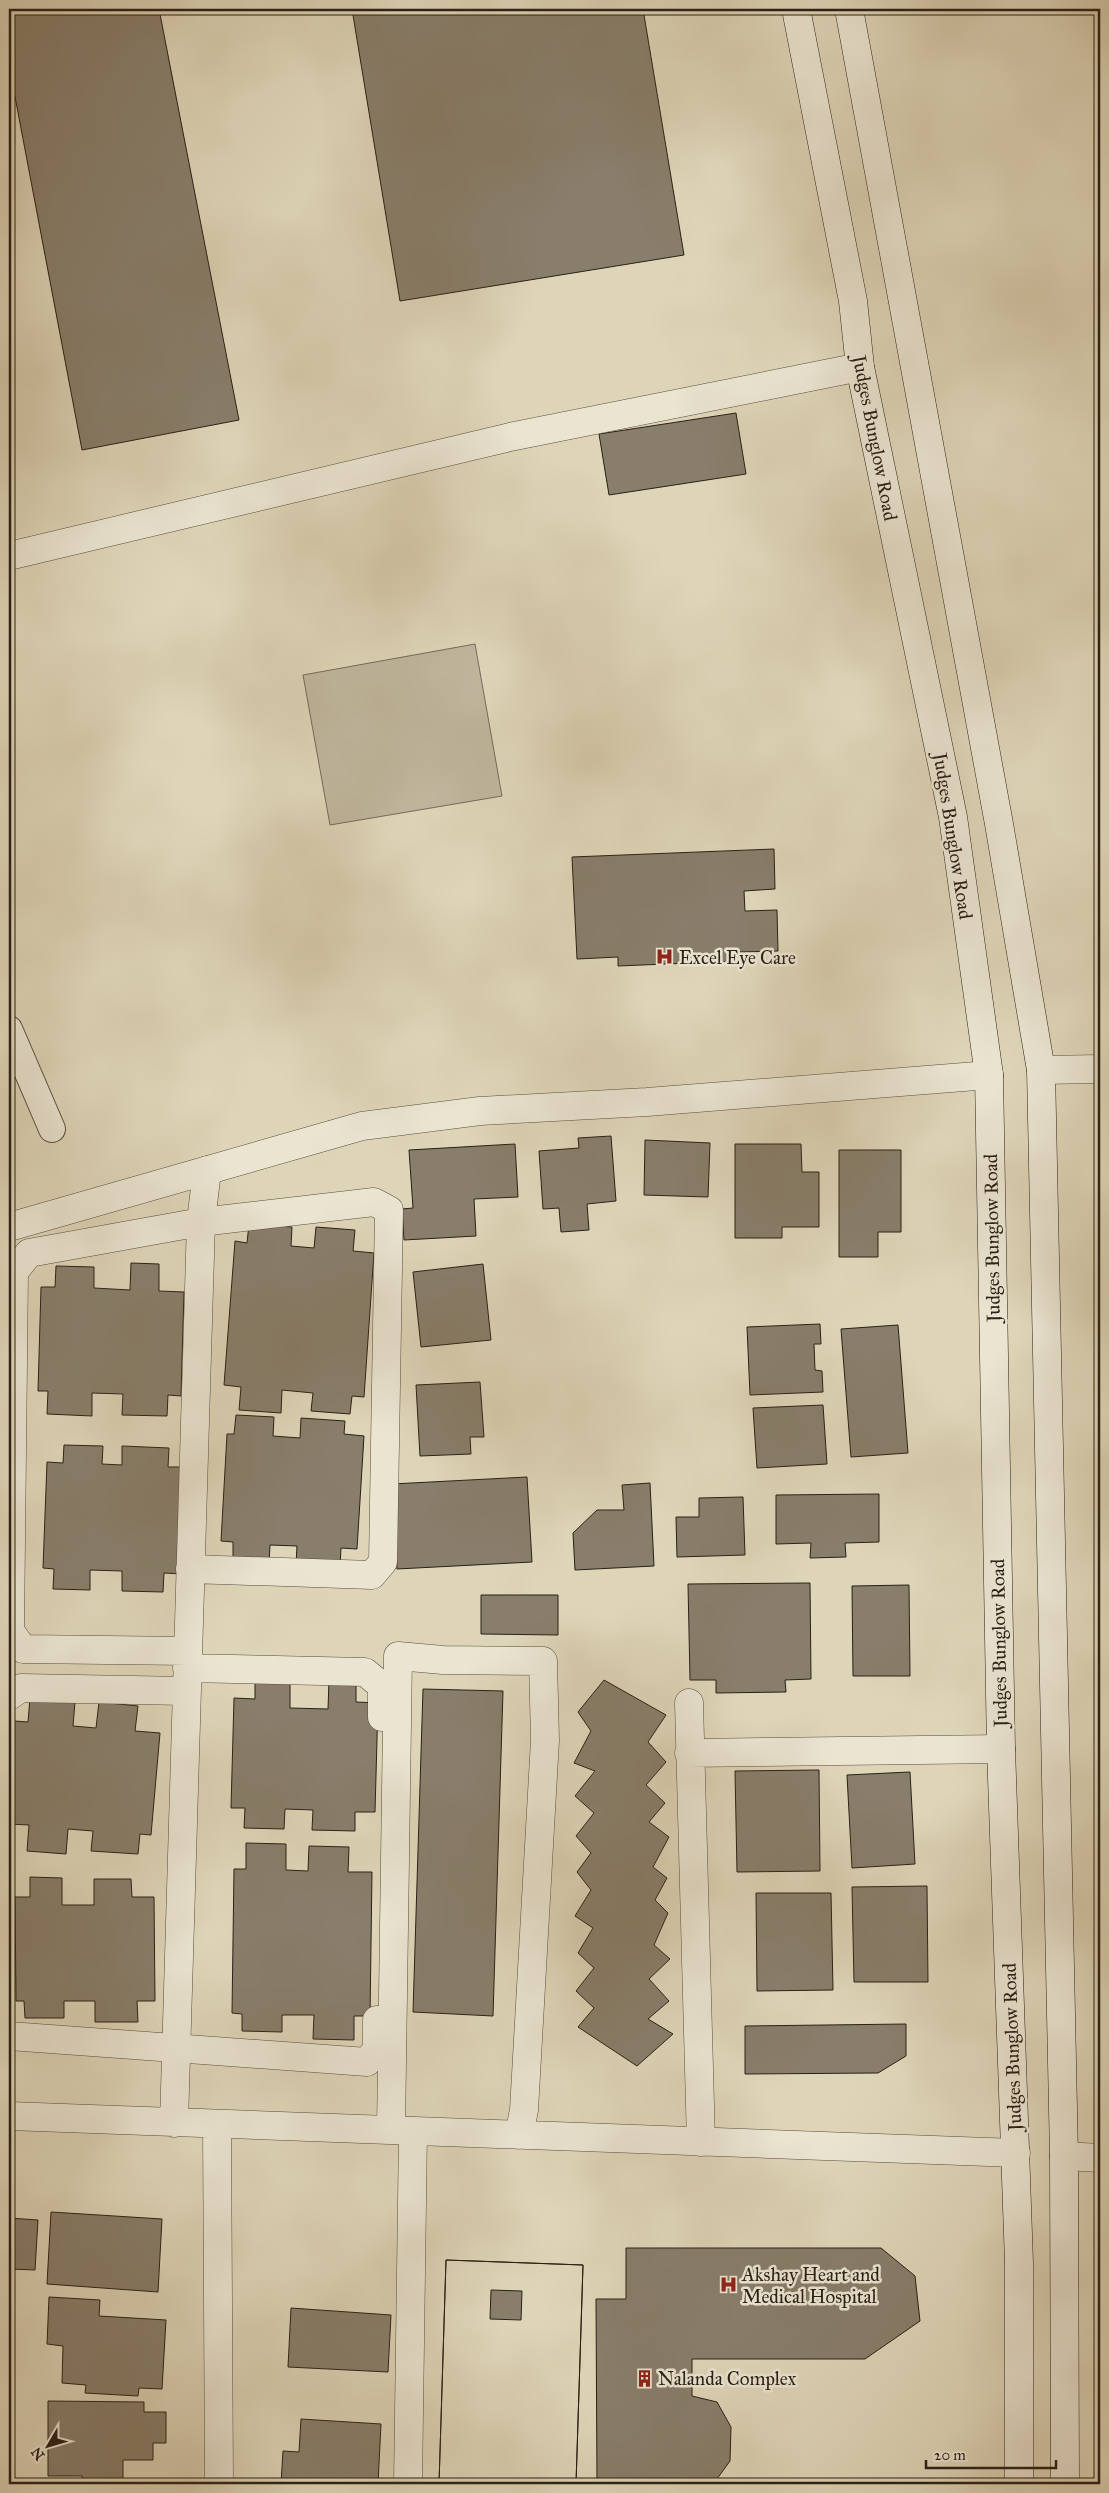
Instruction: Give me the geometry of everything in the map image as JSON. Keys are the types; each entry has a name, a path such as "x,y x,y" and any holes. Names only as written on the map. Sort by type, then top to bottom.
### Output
{"street":[{"name":"Judges Bunglow Road","path":"796,9 852,301 860,367 953,817 989,1075 1001,1749 1019,2263 1019,2484"},
{"path":"849,9 1000,824 1041,1070 1064,2156 1065,2484"},
{"path":"9,556 510,437 860,367"},
{"path":"1041,1070 1100,1069"},
{"path":"9,1226 362,1126 480,1111 647,1102 989,1075"},
{"path":"174,2122 201,1222 207,1170"},
{"path":"9,2036 367,2062 377,2049 382,1686 365,1672 188,1670 23,1649 10,1631 14,1272 28,1253 201,1222 374,1202 389,1210 383,1562 372,1575 190,1569"},
{"path":"408,2484 402,2130 398,1656 443,1660 544,1661 544,1750 524,2110 519,2135"},
{"path":"9,1696 21,1688 188,1670"},
{"path":"689,1703 701,2142"},
{"path":"689,1753 1001,1749"},
{"path":"9,2116 1016,2153"},
{"path":"217,2124 219,2484"},
{"path":"1064,2156 1100,2158"}],"lane":[{"path":"9,1029 52,1128"}],"shaded area":[{"path":"475,644 502,796 330,825 303,675"}],"building":[{"path":"9,9 159,9 239,420 82,450 9,65"},
{"path":"352,9 643,9 684,255 400,301"},
{"path":"736,413 746,474 609,495 599,434"},
{"path":"774,849 775,889 744,891 745,911 777,910 778,951 740,952 740,961 618,966 618,957 577,959 572,857"},
{"path":"611,1136 616,1201 587,1204 589,1230 561,1232 559,1208 543,1209 539,1151 579,1148 578,1138"},
{"path":"645,1140 710,1143 708,1197 644,1195"},
{"path":"515,1144 518,1197 474,1199 476,1236 404,1240 402,1209 413,1208 409,1150"},
{"path":"735,1144 801,1144 802,1172 819,1172 819,1227 782,1227 782,1238 735,1238"},
{"path":"839,1150 901,1150 901,1232 878,1232 878,1257 839,1257"},
{"path":"249,1224 292,1227 291,1246 314,1248 316,1227 355,1230 353,1251 374,1253 364,1397 352,1396 350,1414 311,1411 313,1393 282,1390 281,1413 239,1410 241,1387 224,1385 235,1241 247,1243"},
{"path":"131,1263 159,1264 159,1291 184,1292 181,1396 168,1395 167,1416 122,1415 123,1394 92,1393 92,1416 47,1414 48,1391 38,1391 41,1287 55,1287 56,1266 94,1267 94,1288 130,1290"},
{"path":"483,1264 491,1340 421,1347 413,1272"},
{"path":"820,1324 821,1344 814,1344 815,1370 822,1371 823,1392 750,1395 747,1327"},
{"path":"898,1325 908,1453 851,1457 841,1329"},
{"path":"480,1382 484,1437 470,1437 471,1454 420,1456 416,1385"},
{"path":"823,1405 827,1464 757,1468 753,1408"},
{"path":"236,1415 274,1417 273,1436 300,1438 301,1418 345,1421 344,1434 364,1436 357,1549 341,1548 340,1567 296,1564 297,1546 270,1545 269,1564 233,1562 233,1542 221,1541 227,1434 234,1434"},
{"path":"64,1445 103,1446 102,1464 122,1465 122,1446 169,1448 168,1467 185,1467 182,1574 164,1573 163,1592 122,1591 122,1571 90,1570 90,1590 53,1589 54,1569 43,1568 47,1462 63,1463"},
{"path":"527,1477 532,1562 397,1569 392,1484"},
{"path":"650,1483 654,1566 575,1570 573,1533 597,1510 624,1510 622,1485"},
{"path":"879,1494 879,1542 845,1543 846,1557 810,1558 811,1543 776,1544 776,1495"},
{"path":"743,1497 745,1555 677,1557 676,1517 699,1517 699,1498"},
{"path":"810,1583 811,1679 785,1680 786,1692 716,1693 716,1680 690,1680 688,1584"},
{"path":"909,1585 910,1676 853,1676 852,1586"},
{"path":"481,1595 558,1595 558,1635 481,1634"},
{"path":"255,1678 290,1679 290,1708 328,1709 329,1680 356,1681 356,1702 378,1703 375,1812 355,1812 355,1831 312,1830 313,1810 285,1809 284,1829 244,1828 245,1808 231,1808 234,1698 255,1699"},
{"path":"604,1680 666,1715 648,1742 666,1762 646,1785 665,1803 649,1822 669,1837 653,1867 667,1878 655,1900 668,1913 654,1945 670,1959 649,1979 669,2001 648,2019 673,2034 637,2066 578,2027 594,2008 576,1991 594,1968 578,1953 593,1928 575,1916 591,1890 577,1872 591,1853 576,1836 594,1813 575,1796 595,1771 574,1763 591,1731 578,1712"},
{"path":"423,1689 503,1691 493,2016 413,2012"},
{"path":"30,1698 75,1702 73,1726 96,1728 99,1702 138,1706 135,1731 160,1733 151,1835 140,1834 138,1854 91,1851 93,1831 68,1829 66,1854 27,1851 29,1825 9,1824 9,1783 14,1721 28,1722"},
{"path":"819,1770 820,1871 737,1872 735,1771"},
{"path":"910,1772 915,1864 852,1868 847,1775"},
{"path":"246,1843 286,1844 286,1870 308,1871 309,1846 349,1847 348,1872 372,1872 370,2016 354,2016 354,2040 313,2039 314,2015 282,2015 282,2032 242,2031 242,2014 232,2013 234,1869 246,1869"},
{"path":"30,1877 62,1878 62,1905 94,1905 94,1879 131,1879 132,1897 154,1897 155,2001 137,2001 138,2022 95,2022 95,2001 64,2001 64,2018 25,2018 24,2001 16,2001 15,1897 30,1897"},
{"path":"927,1886 928,1982 854,1982 852,1887"},
{"path":"756,1893 831,1893 833,1990 757,1991"},
{"path":"906,2024 906,2056 878,2073 745,2074 745,2026"},
{"path":"51,2212 162,2219 158,2292 47,2284"},
{"path":"9,2218 38,2220 35,2270 9,2269"},
{"name":"Nalanda Complex","path":"626,2248 881,2248 915,2276 920,2321 865,2359 692,2359 692,2396 717,2402 731,2427 730,2461 714,2483 597,2484 596,2299 626,2299"},
{"path":"446,2260 583,2265 576,2484 439,2484","holes":["491,2290 522,2291 521,2320 490,2319"]},
{"path":"446,2260 583,2265 576,2484 439,2484"},
{"path":"49,2297 100,2300 99,2316 166,2320 162,2389 139,2388 138,2396 85,2393 86,2385 62,2383 63,2346 47,2344"},
{"path":"291,2308 391,2315 388,2372 288,2367"},
{"path":"48,2401 144,2402 144,2412 166,2412 166,2443 153,2443 153,2460 123,2460 123,2481 82,2481 82,2476 48,2476"},
{"path":"301,2419 381,2424 378,2484 281,2484 283,2451 299,2452"}],"place":[{"name":"Excel Eye Care","path":"665,957"},
{"name":"Akshay Heart and Medical Hospital","path":"728,2285"},
{"name":"Nalanda Complex","path":"644,2378"}]}
